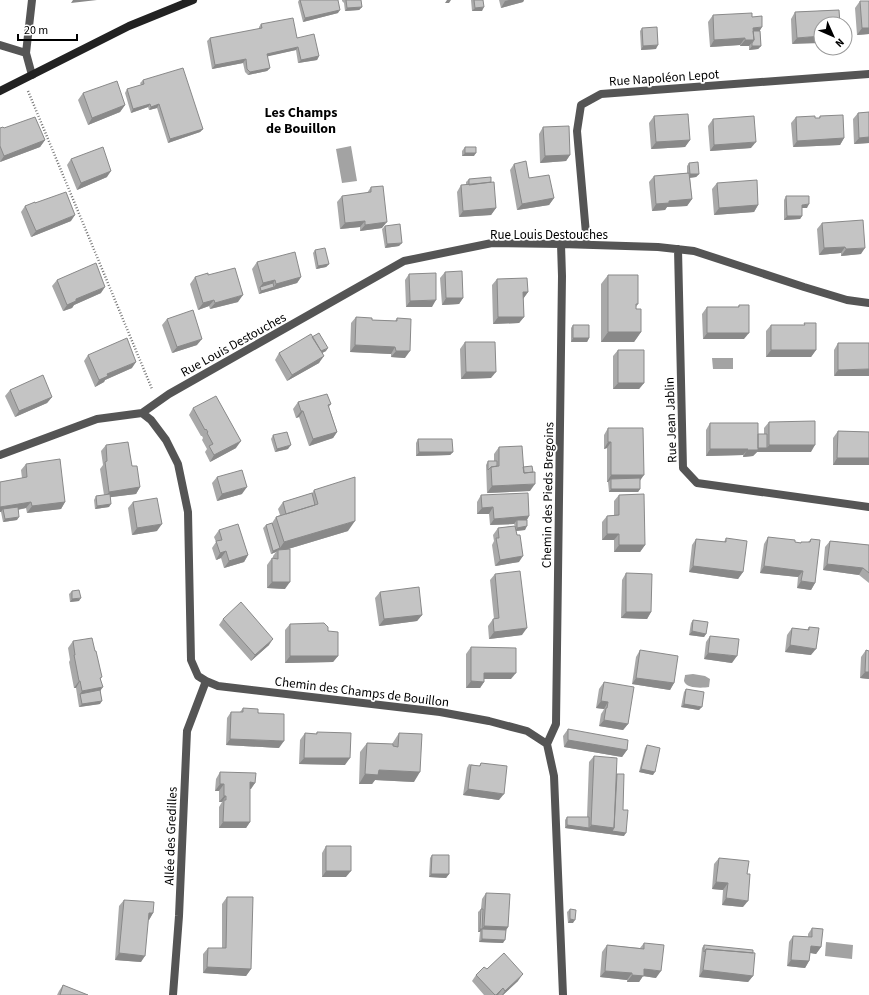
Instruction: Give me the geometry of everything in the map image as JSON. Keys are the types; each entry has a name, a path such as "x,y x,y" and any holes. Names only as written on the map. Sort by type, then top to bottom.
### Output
{"main road":[{"path":"0,91 129,26 193,0"}],"street":[{"path":"32,0 26,53 32,75"},
{"path":"0,45 26,53"},
{"name":"Rue Napoléon Lepot","path":"587,245 577,131 581,105 601,94 869,74"},
{"name":"Rue Louis Destouches","path":"142,413 169,394 404,261 492,244 561,244 658,247 694,251 847,300 869,303"},
{"name":"Chemin des Pieds Bregoins","path":"548,744 556,724 562,276 561,244"},
{"name":"Rue Jean Jablin","path":"678,249 683,468 697,483 869,507"},
{"path":"0,455 97,419 142,413 151,420 166,440 178,464 188,512 191,660 198,676 206,682"},
{"name":"Chemin des Champs de Bouillon","path":"206,682 218,686 440,712 489,721 527,731 548,744"},
{"name":"Allée des Gredilles","path":"173,995 179,916 187,731 206,682"},
{"path":"548,744 554,776 562,995"}],"path":[{"path":"24,79 158,402"}],"shaded area":[{"path":"351,146 357,181 342,183 336,149"},
{"path":"712,358 733,358 733,369 713,369"},
{"path":"693,674 705,676 710,679 709,687 691,687 685,684 685,675"},
{"path":"826,942 853,945 852,959 825,956"}],"building":[{"path":"300,0 338,0 340,10 305,18"},
{"path":"346,0 361,0 362,7 347,8"},
{"path":"474,0 483,0 484,7 475,8"},
{"path":"860,1 869,1 869,28 862,28"},
{"path":"839,10 839,16 813,16 813,37 797,38 795,12"},
{"path":"752,13 752,17 762,16 762,27 753,28 754,40 745,40 745,38 714,40 713,15"},
{"path":"293,18 297,38 314,34 319,56 301,60 298,47 267,54 270,68 250,72 247,69 246,59 215,65 210,38 262,28 261,24"},
{"path":"657,27 658,45 643,46 642,28"},
{"path":"753,31 760,31 761,46 752,46 754,40"},
{"path":"183,68 203,129 170,139 159,104 151,107 150,104 133,109 127,89 144,84 143,80"},
{"path":"117,81 125,105 92,118 83,93"},
{"path":"869,112 869,137 859,138 858,113"},
{"path":"688,114 690,140 656,142 654,116"},
{"path":"843,115 844,138 797,141 796,117 815,116 815,118 820,118 820,116"},
{"path":"754,116 756,142 714,145 713,119"},
{"path":"35,117 45,140 4,156 0,146 0,128"},
{"path":"569,126 570,155 545,156 543,127"},
{"path":"103,147 111,171 81,183 71,159"},
{"path":"465,147 476,147 476,153 465,153"},
{"path":"526,161 529,178 549,175 554,198 522,204 514,164"},
{"path":"698,162 699,174 690,174 689,163"},
{"path":"689,173 692,199 656,204 654,176"},
{"path":"491,177 491,182 469,185 469,179"},
{"path":"757,180 758,205 719,208 717,183"},
{"path":"494,182 496,208 463,211 461,185"},
{"path":"383,186 387,222 365,225 365,221 345,223 342,196 371,192 371,187"},
{"path":"66,192 75,215 36,231 25,206"},
{"path":"786,196 809,196 809,204 802,205 802,216 787,216"},
{"path":"863,220 865,248 824,248 822,223"},
{"path":"400,224 402,243 387,244 385,226"},
{"path":"325,248 329,264 318,266 315,250"},
{"path":"295,252 301,277 276,284 275,280 263,283 257,262"},
{"path":"96,263 105,287 76,299 76,301 67,305 57,280"},
{"path":"235,268 243,295 215,303 214,300 203,303 195,277"},
{"path":"462,271 463,298 446,298 445,272"},
{"path":"436,273 436,300 410,301 409,274"},
{"path":"608,275 638,275 638,304 636,304 636,309 641,309 641,332 608,332"},
{"path":"527,278 528,292 523,292 524,317 498,317 497,279"},
{"path":"273,283 274,287 261,291 260,287"},
{"path":"739,305 749,305 749,333 707,333 707,307 739,307"},
{"path":"193,310 202,339 177,347 167,319"},
{"path":"356,317 372,318 372,320 397,321 397,318 411,319 410,351 396,351 395,347 355,345"},
{"path":"804,323 816,323 816,350 771,350 771,325 805,325"},
{"path":"573,325 589,325 589,338 573,338"},
{"path":"319,333 328,348 321,351 312,337"},
{"path":"311,334 324,356 292,375 279,353"},
{"path":"127,338 136,362 107,374 108,376 99,380 88,355"},
{"path":"465,342 495,342 496,372 466,372"},
{"path":"838,343 869,343 869,369 838,370"},
{"path":"618,350 644,350 644,383 618,383"},
{"path":"43,375 52,397 19,411 10,390"},
{"path":"327,394 331,404 328,405 337,432 313,439 303,411 301,411 298,402"},
{"path":"216,396 241,441 214,455 209,446 213,444 207,433 208,432 206,429 205,430 193,408"},
{"path":"815,421 815,445 769,445 769,422"},
{"path":"710,423 758,423 758,450 710,449"},
{"path":"608,428 643,428 644,475 611,475 611,442 608,442"},
{"path":"838,431 869,432 869,458 837,458"},
{"path":"287,432 291,445 277,449 273,435"},
{"path":"758,434 767,434 767,448 758,448"},
{"path":"418,439 452,439 453,452 419,452"},
{"path":"128,442 132,466 137,466 140,487 109,492 105,462 107,461 106,445"},
{"path":"522,446 524,473 535,472 535,484 492,486 491,467 499,466 499,447"},
{"path":"60,459 65,502 32,506 31,502 0,507 0,482 27,477 26,464"},
{"path":"488,461 497,461 497,466 491,467 488,470"},
{"path":"532,466 533,472 524,473 523,467"},
{"path":"242,470 247,487 222,494 217,477"},
{"path":"355,477 355,521 284,542 276,517 318,504 314,490"},
{"path":"640,478 640,489 611,489 611,479"},
{"path":"312,493 315,505 286,514 283,502"},
{"path":"528,493 529,516 494,519 493,507 482,508 481,495"},
{"path":"110,494 111,504 97,506 96,496"},
{"path":"644,494 645,545 619,545 619,534 607,534 607,516 619,515 619,495"},
{"path":"157,498 162,524 137,528 133,502"},
{"path":"18,507 19,517 5,519 3,509"},
{"path":"517,520 527,520 527,526 517,528"},
{"path":"272,523 280,548 273,551 266,525"},
{"path":"238,524 248,555 229,561 226,551 220,553 216,541 222,540 219,530"},
{"path":"515,526 517,535 520,535 523,556 500,560 496,538 499,538 498,528"},
{"path":"768,537 795,540 795,542 801,543 810,542 811,539 820,540 815,583 801,581 803,571 764,566"},
{"path":"726,538 747,541 743,572 693,566 696,539 726,542"},
{"path":"830,541 869,545 869,573 863,568 827,564"},
{"path":"290,549 290,582 272,582 272,558 278,559 278,550"},
{"path":"520,571 527,628 494,632 493,619 499,618 495,574"},
{"path":"626,573 652,574 651,612 626,612"},
{"path":"419,587 422,615 384,619 380,592"},
{"path":"79,590 81,598 72,599 72,591"},
{"path":"241,602 273,639 255,655 223,619"},
{"path":"693,620 708,622 706,634 692,631"},
{"path":"324,623 328,627 328,631 338,632 338,656 290,656 290,624"},
{"path":"809,627 819,628 816,649 790,645 792,628 809,630"},
{"path":"710,636 739,639 737,656 708,653"},
{"path":"92,638 102,677 100,678 103,687 82,691 74,655 73,641"},
{"path":"471,647 516,648 516,673 484,673 484,682 471,681"},
{"path":"640,650 678,656 674,683 636,678"},
{"path":"866,650 869,651 869,672 865,672"},
{"path":"604,682 634,687 628,724 604,720 608,702 601,701"},
{"path":"686,689 704,692 702,707 684,704"},
{"path":"100,690 102,701 82,704 80,694"},
{"path":"243,708 258,709 258,713 284,714 284,741 230,739 231,712 243,712"},
{"path":"568,729 628,740 627,750 568,740"},
{"path":"317,732 351,733 350,758 304,758 305,733 317,734"},
{"path":"399,733 422,734 420,772 379,770 378,775 365,774 367,743 393,744 393,746 398,747"},
{"path":"647,745 660,748 655,772 641,769"},
{"path":"594,756 617,758 614,828 591,825"},
{"path":"481,763 507,766 504,794 468,789 471,765 480,766"},
{"path":"220,772 256,773 255,783 250,782 250,822 223,822 224,800 226,800 226,796 224,796 224,784 220,784"},
{"path":"617,774 624,774 623,810 628,810 626,833 612,831 614,828"},
{"path":"567,817 589,817 589,828 567,825"},
{"path":"326,846 351,846 351,871 326,871"},
{"path":"432,855 449,855 449,874 431,874"},
{"path":"719,858 749,861 747,874 750,874 748,901 726,898 728,883 716,882"},
{"path":"486,893 510,894 508,927 484,926"},
{"path":"227,897 253,897 251,969 207,967 208,948 226,948"},
{"path":"124,900 154,902 153,913 149,913 145,956 119,953"},
{"path":"481,909 483,909 482,929 480,929"},
{"path":"570,909 576,910 575,920 570,919"},
{"path":"812,928 823,929 821,947 811,946 809,961 791,960 793,936 812,937"},
{"path":"482,929 506,930 505,940 482,939"},
{"path":"644,943 664,945 661,971 644,969 644,976 632,975 632,973 605,971 607,945 644,949"},
{"path":"704,945 753,950 753,953 706,949 704,952"},
{"path":"706,949 755,953 753,976 703,970"},
{"path":"504,953 523,974 505,991 503,988 495,995 476,975 484,967 487,969"},
{"path":"63,985 88,995 60,995"}],"district":[{"name":"Les Champs de Bouillon","path":"301,120"}]}
